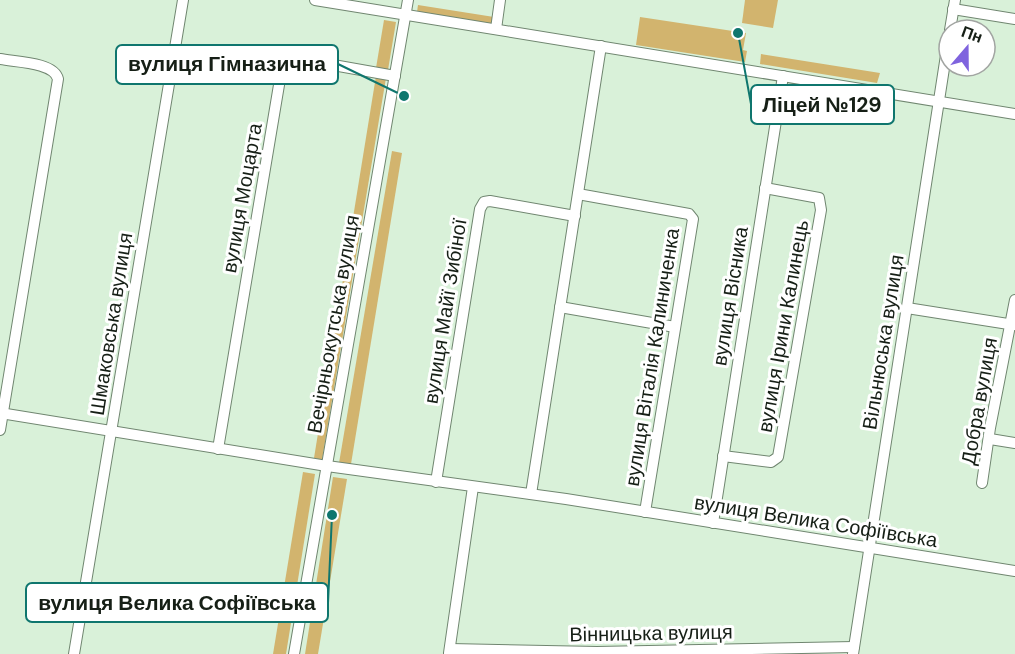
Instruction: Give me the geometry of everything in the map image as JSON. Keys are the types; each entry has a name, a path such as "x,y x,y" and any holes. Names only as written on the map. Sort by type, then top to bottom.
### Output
{"street":[{"name":"Шмаковська вулиця","path":"74,654 183,0"},
{"path":"315,0 1015,114"},
{"name":"Вечірньокутська вулиця","path":"294,654 408,0"},
{"path":"496,29 500,0"},
{"path":"954,4 1015,19"},
{"path":"531,494 601,46"},
{"path":"0,59 48,68 56,73 58,79 0,430"},
{"name":"вулиця Моцарта","path":"219,449 281,73 289,63 305,60 395,76"},
{"name":"вулиця Вісника","path":"713,523 783,76"},
{"name":"Вільнюська вулиця","path":"853,651 943,78"},
{"name":"вулиця Ірини Калинець","path":"723,456 771,462 778,457 821,210 819,198 765,188"},
{"name":"вулиця Віталія Калиниченка","path":"578,194 692,216 645,512"},
{"name":"вулиця Майї Зибіної","path":"436,482 480,209 484,202 490,201 574,216"},
{"name":"Добра вулиця","path":"982,483 990,428 1013,325 1015,300"},
{"path":"560,307 675,327"},
{"path":"907,308 1013,325"},
{"path":"1,413 327,466"},
{"path":"990,439 1015,443"},
{"name":"вулиця Велика Софіївська","path":"327,466 473,488 531,494 1015,571"},
{"name":"Вінницька вулиця","path":"473,488 449,651 853,651"}],"shaded area":[{"path":"745,0 778,0 773,28 742,23"},
{"path":"418,5 494,17 493,25 417,12"},
{"path":"640,17 746,33 743,50 747,51 745,62 636,45"},
{"path":"384,20 396,22 388,70 376,68"},
{"path":"761,54 880,73 877,83 760,64"},
{"path":"376,76 386,78 322,460 314,458"},
{"path":"392,151 402,153 351,464 339,463"},
{"path":"303,472 315,474 286,654 273,654"},
{"path":"333,477 347,479 318,654 305,654"}],"place":[{"name":"Ліцей №129","path":"738,33"},
{"name":"вулиця Гімназична","path":"404,96"},
{"name":"вулиця Велика Софіївська","path":"332,515"}]}
